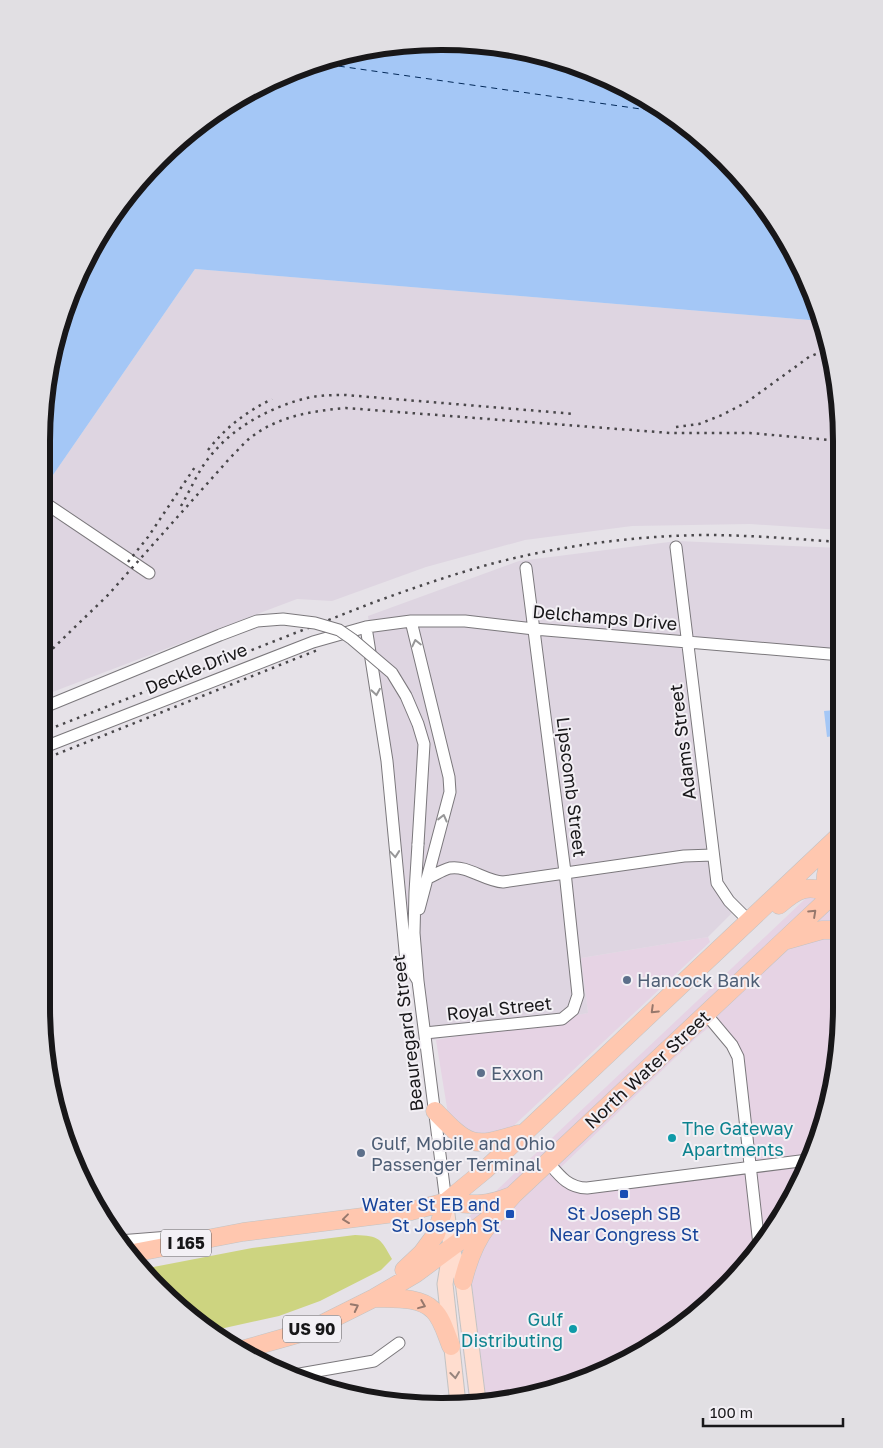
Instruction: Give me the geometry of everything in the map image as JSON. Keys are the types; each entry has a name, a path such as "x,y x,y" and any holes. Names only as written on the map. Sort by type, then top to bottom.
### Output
{"highway":[{"path":"374,1298 427,1246 436,1234 446,1202 485,1170 523,1132 833,842"},
{"path":"833,858 826,874 826,889 833,892"},
{"path":"689,976 723,958 793,894 816,888 833,893"},
{"name":"North Water Street","path":"374,1298 415,1274 498,1212 514,1194 784,941 833,899"},
{"path":"784,941 822,930 833,930"},
{"path":"436,1110 464,1138 479,1143 494,1142 523,1132"},
{"path":"244,1232 411,1211 446,1202 477,1205 496,1202 514,1194"},
{"path":"463,1281 468,1262 476,1245 485,1228 498,1212"},
{"name":"I 165","path":"137,1252 244,1232"},
{"name":"US 90","path":"249,1348 308,1331 374,1298 409,1300 424,1304 438,1316 451,1346"}],"main road":[{"name":"Beauregard Street","path":"446,1202 451,1247 463,1281 477,1396"},
{"name":"Beauregard Street","path":"451,1247 445,1284 457,1397"}],"street":[{"path":"50,506 149,573"},
{"name":"Adams Street","path":"676,547 717,883 729,901 749,921"},
{"name":"Lipscomb Street","path":"526,568 565,872 578,995 573,1010"},
{"name":"Beauregard Street","path":"50,705 220,634 257,621 283,619 315,623 339,630 392,673 406,696 424,744 414,933 418,981 436,1110 446,1202"},
{"path":"411,621 449,777 450,792 421,898 414,933"},
{"name":"Delchamps Drive","path":"366,627 411,621 465,621 534,629 833,654"},
{"path":"366,627 387,760 406,961 418,981"},
{"name":"Deckle Drive","path":"50,745 306,644 366,627"},
{"path":"428,878 450,868 458,868 499,882 684,856 713,855"},
{"name":"Royal Street","path":"425,1033 562,1019 573,1010"},
{"path":"706,1014 732,1045 738,1057 758,1237"},
{"path":"548,1162 568,1184 587,1188 801,1161"},
{"path":"128,1240 244,1232"},
{"path":"310,1375 374,1361 399,1343"}],"shaded area":[{"path":"195,269 813,320 820,340 830,390 833,442 833,529 750,524 632,526 525,540 426,567 332,601 297,599 50,693 50,473 53,475"},
{"path":"677,541 833,548 833,658 694,647 721,883 739,906 708,937 581,958 588,1013 421,1042 368,616 519,561"},
{"path":"833,873 833,1006 830,1058 820,1108 803,1156 793,1180 763,1230 739,1055 719,1019 697,1037 560,1168 574,1183 591,1184 745,1163 755,1241 736,1265 700,1301 637,1346 591,1368 543,1385 493,1395 468,1397 455,1282 461,1224"},
{"path":"708,937 710,942 507,1132 471,1138 448,1114 436,1040 588,1013 581,958"}],"green space":[{"path":"355,1235 370,1236 382,1242 392,1259 381,1270 320,1301 279,1316 220,1329 183,1301 150,1268 252,1248"}],"water":[{"path":"442,50 493,53 543,63 615,90 637,102 680,131 700,147 736,183 781,246 793,268 813,320 195,269 53,475 50,473 51,416 53,390 63,340 90,268 116,224 147,183 183,147 203,131 246,102 268,90 340,63 390,53 416,51"},
{"path":"833,710 833,736 827,737 824,711"}],"ferry route":[{"path":"333,65 650,110"}],"railway":[{"path":"676,427 699,424 722,415 747,402 809,357 822,351"},
{"path":"181,506 210,456 234,433 247,423 276,408 307,398 346,395 575,414"},
{"path":"208,450 237,421 272,399"},
{"path":"50,651 108,595 250,438 272,424 296,416 346,408 670,433 750,433 833,440"},
{"path":"128,562 148,537 197,464"},
{"path":"50,729 372,603 443,578 513,558 567,547 650,537 704,535 833,541"},
{"path":"50,757 320,649"}],"place":[{"name":"Hancock Bank","path":"627,980"},
{"name":"Exxon","path":"481,1073"},
{"name":"The Gateway Apartments","path":"672,1138"},
{"name":"Gulf, Mobile and Ohio Passenger Terminal","path":"361,1153"},
{"name":"St Joseph SB Near Congress St","path":"624,1194"},
{"name":"Water St EB and St Joseph St","path":"510,1214"},
{"name":"Gulf Distributing","path":"573,1329"}]}
